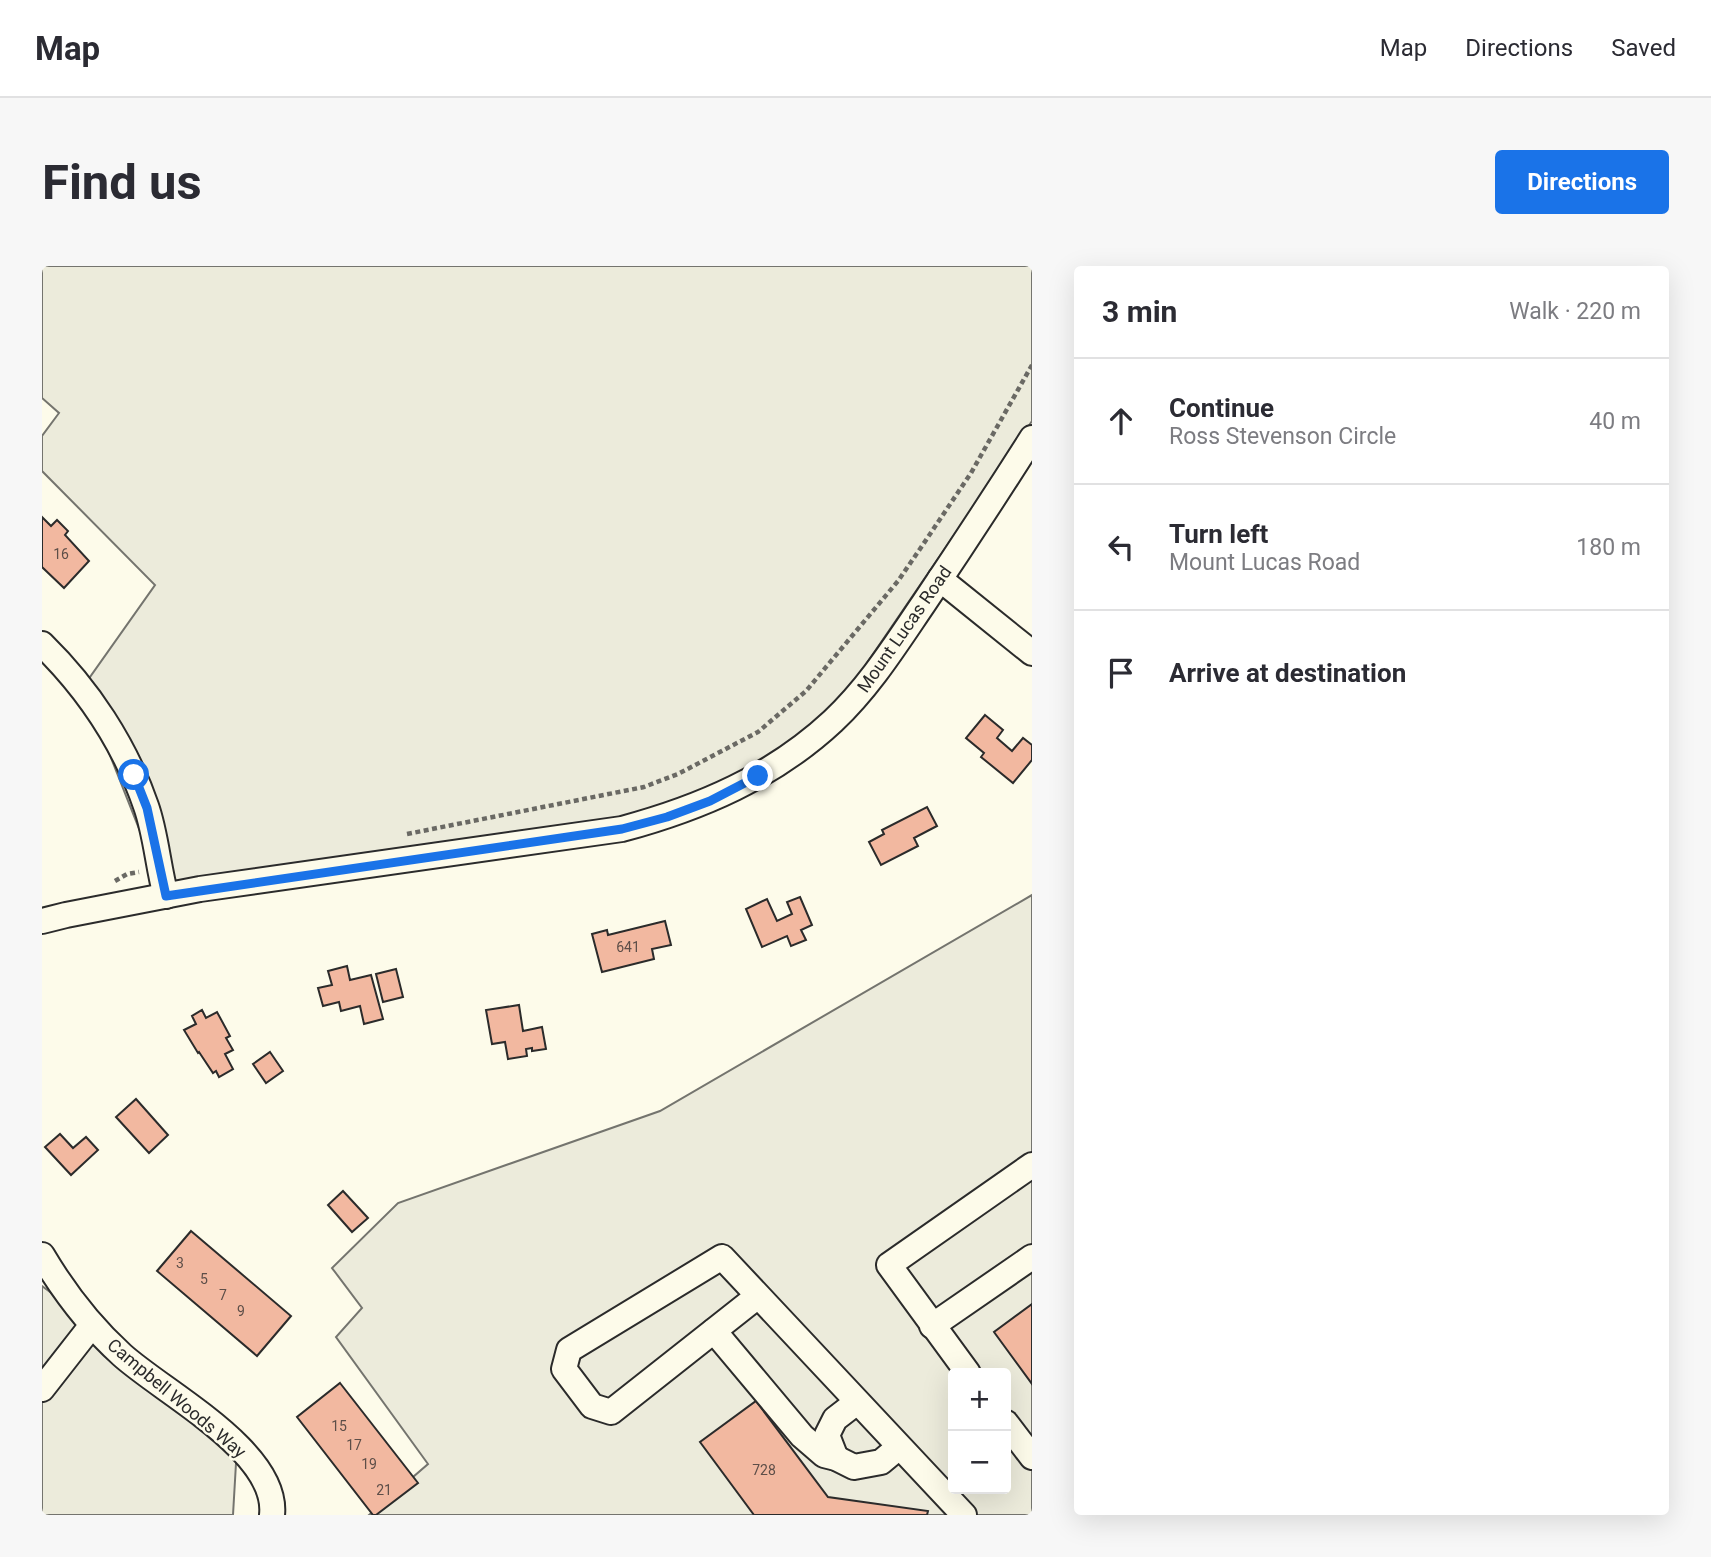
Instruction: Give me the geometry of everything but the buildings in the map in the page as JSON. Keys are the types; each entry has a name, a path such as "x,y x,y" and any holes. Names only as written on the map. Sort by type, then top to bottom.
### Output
{"street":[{"name":"Mount Lucas Road","path":"42,921 166,896 622,829 667,817 710,801 758,776 797,750 833,721 870,682 1032,438"},
{"path":"940,579 1032,653"},
{"path":"42,644 65,667 96,707 134,775 147,808 166,896"},
{"path":"964,1368 889,1265 1032,1165"},
{"name":"Campbell Woods Way","path":"42,1255 92,1325 123,1356 208,1419 244,1452 261,1472 270,1490 272,1515"},
{"path":"932,1326 1032,1256"},
{"path":"758,1296 611,1412 592,1406 564,1369 569,1350 722,1257 964,1515"},
{"path":"42,1389 92,1325"},
{"path":"714,1331 802,1436 824,1455 854,1467 881,1462 899,1447"},
{"path":"836,1458 827,1435 835,1419 857,1402"},
{"path":"1011,1430 1032,1457"}],"path":[{"path":"394,836 644,787 678,774 758,732 806,691 898,581 971,473 1032,365"}],"shaded area":[{"path":"42,266 1032,266 1032,421 828,720 696,806 170,907 83,687 155,585 42,471 42,436 59,413 42,398"},
{"path":"1032,895 1032,1515 369,1515 428,1464 336,1337 362,1308 332,1268 398,1203 660,1111"},
{"path":"42,1286 92,1323 237,1446 233,1515 42,1515"}],"route":[{"path":"134,775 147,808 166,896 622,829 667,817 710,801 758,776"}]}
